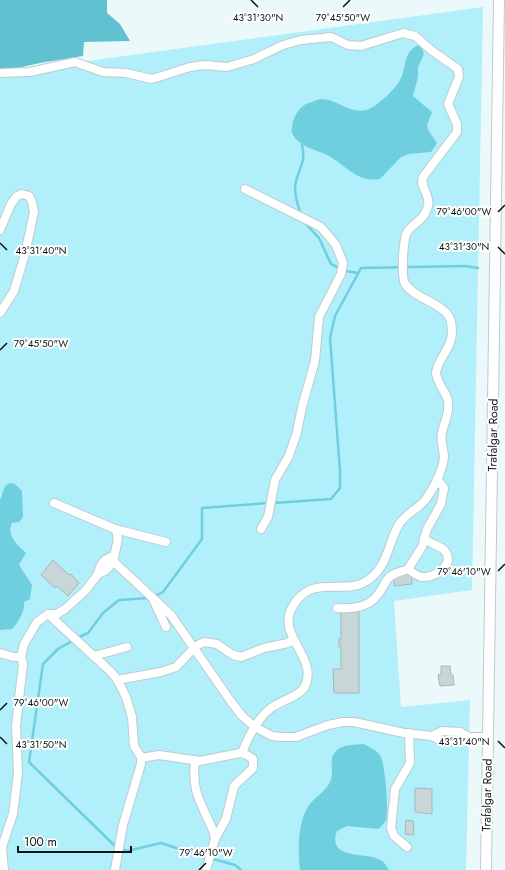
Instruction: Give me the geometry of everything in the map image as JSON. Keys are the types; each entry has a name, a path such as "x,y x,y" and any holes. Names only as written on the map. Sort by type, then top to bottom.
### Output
{"main road":[{"name":"Trafalgar Road","path":"486,870 502,12 500,0"}],"lane":[{"path":"0,73 30,72 75,62 103,72 126,73 152,79 190,67 205,65 227,67 243,63 283,45 301,40 331,37 348,45 361,46 400,33 415,36 431,50 456,66 459,72 459,77 448,104 457,124 457,132 423,177 422,184 428,197 428,207 420,221 408,232 404,242 403,276 405,283 414,293 446,311 451,323 451,342 436,373 447,396 448,412 442,434 444,458 437,479 427,498 401,521 387,557 372,577 356,586 322,587 308,592 298,599 291,610 288,620 293,640 307,667 306,684 298,693 270,708 255,727 242,753"},
{"path":"245,189 321,227 336,245 343,263 339,280 320,317 315,360 296,432 289,456 276,476 268,517 261,529"},
{"path":"0,230 15,199 22,194 29,196 34,212 25,254 14,291 0,313"},
{"path":"337,608 356,609 372,602 390,576 396,572 408,569 422,547 424,538 443,496 444,488 437,479"},
{"path":"54,503 115,529 166,542"},
{"path":"114,559 118,543 118,533 115,529"},
{"path":"408,569 420,577 426,577 440,571 446,563 447,555 445,551 431,544 424,538"},
{"path":"4,870 2,847 13,814 18,773 16,726 22,664 21,657 24,644 37,622 48,614 57,614 65,609 86,590 98,574 99,567 106,559 114,559 152,596 176,622 242,716 255,727 272,736 296,737 328,725 343,722 354,722 432,736 441,741 459,741 469,737 488,737"},
{"path":"152,596 166,627"},
{"path":"48,614 118,680 129,704 134,746 141,758 142,764 123,825 115,870"},
{"path":"118,680 161,672 176,667 194,648 204,642 213,642 233,655 241,657 264,648 288,643 293,640"},
{"path":"94,656 127,647"},
{"path":"0,653 13,657 21,657"},
{"path":"406,847 394,836 391,828 395,789 410,763 409,733"},
{"path":"141,758 159,755 194,760 242,753 253,759 253,768 234,786 226,818 215,839 206,870"},
{"path":"194,760 193,776 195,792 213,830 215,839"}],"shaded area":[{"path":"0,0 107,0 107,13 120,24 130,41 84,42 83,56 40,63 0,72"},
{"path":"483,7 472,590 394,601 401,707 470,700 466,870 0,870 0,73"},
{"path":"418,45 422,48 424,54 418,67 418,77 413,96 432,112 427,125 428,130 437,143 431,152 409,154 401,157 380,179 372,180 358,176 334,159 305,146 294,137 292,132 293,120 298,111 306,104 321,99 359,111 366,110 376,105 391,92 399,82 409,52"},
{"path":"10,483 15,484 22,491 23,517 19,522 12,523 11,532 14,540 26,553 19,565 32,585 30,599 24,602 21,617 17,623 12,629 0,630 0,500 5,486"},
{"path":"364,744 374,749 381,757 387,798 386,820 378,829 347,826 337,831 335,840 337,847 342,851 378,859 386,865 389,870 300,870 299,836 303,819 310,804 330,782 333,755 338,749 348,745"}],"building":[{"path":"53,560 69,575 71,574 79,583 68,596 57,586 55,588 41,575"},
{"path":"411,574 412,584 394,586 394,576"},
{"path":"341,611 359,611 359,693 334,693 333,669 341,669 341,647 339,647 339,639 341,639"},
{"path":"441,666 450,666 454,685 440,686 438,675 441,674"},
{"path":"415,788 432,789 432,814 415,812"},
{"path":"406,820 413,821 414,835 405,834"}],"waterway":[{"path":"301,215 296,198 295,185 303,160 302,145"},
{"path":"305,223 319,238 331,264 346,271 358,273"},
{"path":"274,503 331,499 340,488 330,338 335,316 361,268 465,266 478,268"},
{"path":"155,596 163,592 202,539 202,508 268,503"},
{"path":"77,638 88,633 103,613 119,600 148,598"},
{"path":"72,641 58,649 43,664 29,762 117,848"},
{"path":"122,849 127,851 161,843 206,858"},
{"path":"213,859 235,865 241,870"}]}
